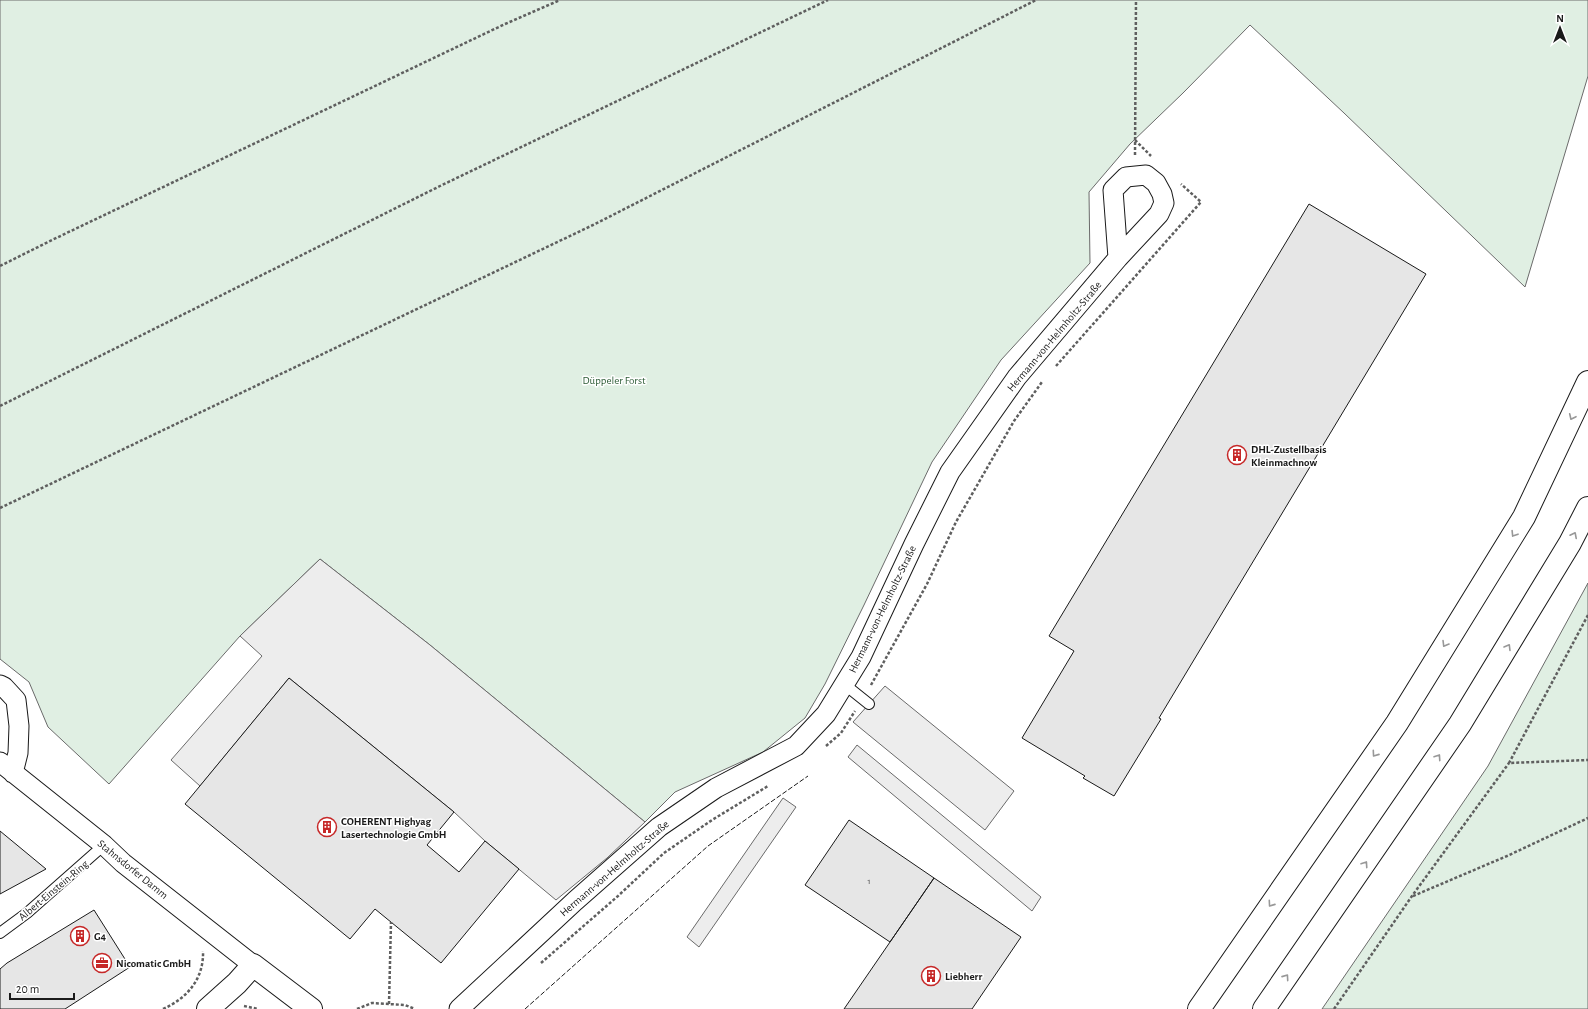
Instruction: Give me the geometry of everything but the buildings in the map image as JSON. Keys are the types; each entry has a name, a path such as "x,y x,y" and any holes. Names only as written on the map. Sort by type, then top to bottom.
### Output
{"main road":[{"path":"1198,1009 1397,723 1524,518 1588,382"},
{"path":"1264,1009 1460,724 1570,543 1588,508"},
{"path":"208,1009 237,983 253,965 311,1009"}],"street":[{"name":"Hermann-von-Helmholtz-Straße","path":"460,1009 575,901 659,826 716,788 796,746 826,714 861,657 914,544 950,472 1017,377 1118,258 1159,214 1164,203 1162,194 1156,183 1146,175 1134,176"},
{"path":"1118,258 1113,190 1126,177 1134,176"},
{"name":"Stahnsdorfer Damm","path":"0,685 4,687 16,700 19,726 18,753 7,768 253,965"}],"lane":[{"path":"844,684 866,701"},
{"name":"Albert-Einstein-Ring","path":"0,932 27,913 104,845"}],"path":[{"path":"0,266 66,233 476,38 560,0"},
{"path":"0,406 440,186 828,0"},
{"path":"0,508 592,225 1036,0"},
{"path":"1134,176 1136,0"},
{"path":"1135,140 1157,161"},
{"path":"1055,367 1201,202 1179,182"},
{"path":"824,748 841,733 866,701 873,682 926,584 956,522 1014,421 1044,379"},
{"path":"1334,1009 1412,896 1509,763 1588,615"},
{"path":"1509,763 1588,760"},
{"path":"537,967 618,896 664,853 712,820 772,783"},
{"path":"1412,896 1507,856 1588,818"},
{"path":"389,1004 391,922"},
{"path":"357,1009 372,1003 405,1005 415,1009"}],"green space":[{"name":"Düppeler Forst","path":"0,0 1588,0 1588,76 1525,287 1250,25 1130,144 1089,192 1090,263 1001,360 932,462 825,684 805,718 763,752 675,792 645,822 430,645 320,559 240,636 109,784 48,727 29,682 0,659"},
{"path":"1588,583 1588,1009 1322,1009 1488,766"}],"shaded area":[{"path":"320,559 430,645 645,822 607,858 556,900 485,841 454,812 289,678 200,786 171,760 262,656 240,636"},
{"path":"885,686 1014,791 985,830 853,722"},
{"path":"857,745 1041,897 1032,911 848,757"},
{"path":"783,798 796,807 699,947 687,937"}],"fence":[{"path":"525,1009 708,846 808,776"}],"place":[{"name":"DHL-Zustellbasis Kleinmachnow","path":"1237,455"},
{"name":"COHERENT Highyag Lasertechnologie GmbH","path":"327,827"},
{"name":"G4","path":"80,936"},
{"name":"Nicomatic GmbH","path":"102,963"},
{"name":"Liebherr","path":"931,976"}]}
